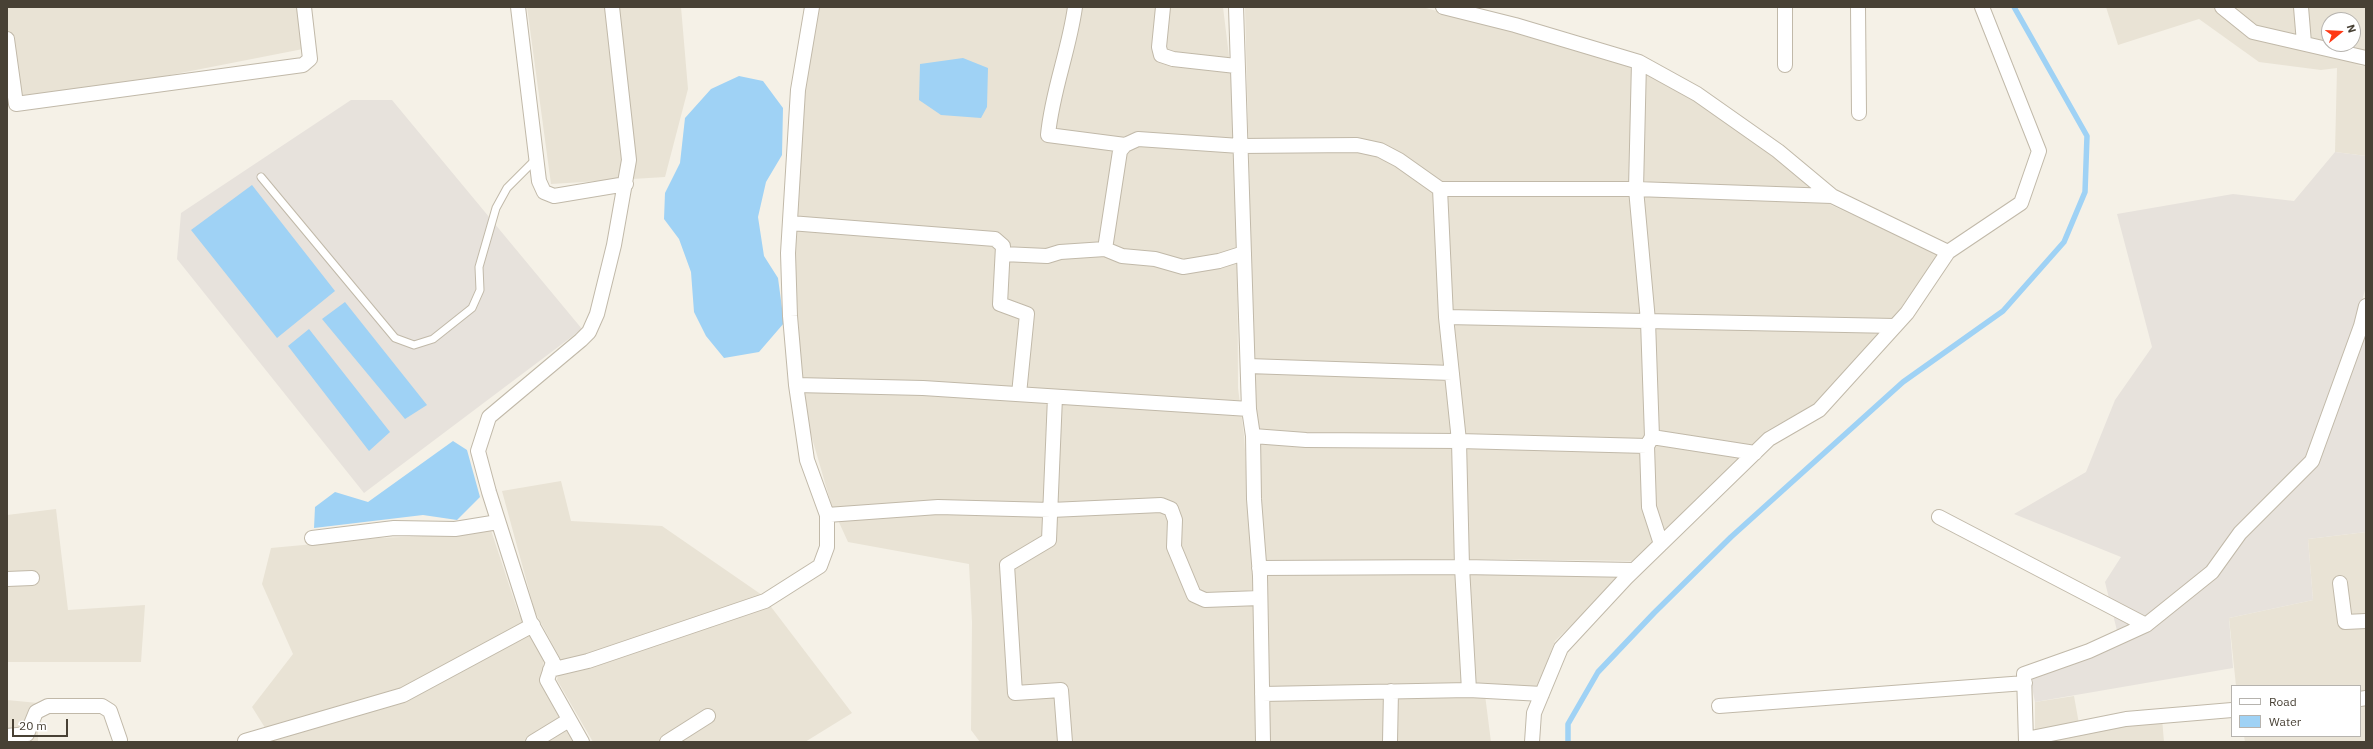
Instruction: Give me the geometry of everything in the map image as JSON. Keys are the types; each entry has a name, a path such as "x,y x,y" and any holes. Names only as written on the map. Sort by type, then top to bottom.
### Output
{"street":[{"path":"7,39 16,104 303,65 310,59 304,7"},
{"path":"518,7 539,181 544,192 554,196 626,184"},
{"path":"582,742 547,680 553,662 533,625 498,522 478,451 489,417 585,336 597,314 626,184 629,160 612,7"},
{"path":"550,670 588,661 765,601 820,566 825,558 827,515 807,460 796,385 790,316 788,253 798,90 812,7"},
{"path":"1075,7 1071,38 1050,108 1048,135 1125,145"},
{"path":"1163,7 1159,47 1161,55 1172,59 1236,66"},
{"path":"1236,7 1236,66 1249,409 1253,436 1254,499 1259,568 1263,742"},
{"path":"1443,7 1515,25 1639,62 1709,103 1778,151 1832,196 1948,252"},
{"path":"1785,7 1786,65"},
{"path":"1858,7 1859,113"},
{"path":"1532,742 1534,713 1561,648 1634,570 1769,439 1819,410 1895,326 1948,252 2021,203 2040,151 1982,7"},
{"path":"2222,7 2252,32 2366,58"},
{"path":"2301,7 2304,43"},
{"path":"1639,62 1636,189 1648,321 1649,507 1661,544"},
{"path":"1105,249 1120,152 1125,145 1138,139 1240,146 1357,145 1380,150 1399,160 1440,189 1636,189 1832,196"},
{"path":"1440,189 1446,317 1458,441 1462,567 1469,690"},
{"path":"790,223 995,239 1003,246 1000,304 1027,314 1019,394"},
{"path":"1003,254 1048,256 1060,252 1105,249 1122,256 1155,259 1183,267 1218,261 1244,253"},
{"path":"2231,710 2126,719 2026,740 2024,674 2089,650 2146,625 2212,572 2240,533 2312,461 2361,326 2366,306"},
{"path":"1446,317 1895,326"},
{"path":"1248,366 1452,373"},
{"path":"796,385 923,388 1249,409"},
{"path":"1055,397 1049,540 1007,564 1007,572 1015,693 1061,690 1065,742"},
{"path":"1253,436 1306,440 1649,441 1755,453"},
{"path":"827,515 938,507 1051,510 1161,505 1171,509 1175,520 1174,547 1194,595 1205,600 1260,598"},
{"path":"1940,517 2146,625"},
{"path":"312,538 394,528 455,529 498,522"},
{"path":"1259,568 1462,567 1634,570"},
{"path":"7,579 32,578"},
{"path":"2340,583 2344,622 2366,621"},
{"path":"245,741 403,694 533,625"},
{"path":"1718,706 2025,683"},
{"path":"1262,694 1469,690 1542,694"},
{"path":"1390,742 1391,691"},
{"path":"7,736 27,734 36,712 48,706 102,706 110,711 120,740"},
{"path":"667,742 708,716"},
{"path":"533,742 569,720"}],"lane":[{"path":"261,177 395,338 414,345 433,339 472,308 480,290 479,267 496,208 507,188 537,159"}],"shaded area":[{"path":"7,7 297,7 303,49 7,107"},
{"path":"527,7 681,7 688,89 665,177 551,184"},
{"path":"819,7 1223,7 1231,73 1237,188 1238,388 1244,435 1253,572 1257,742 980,742 971,730 972,622 969,564 848,542 832,507 803,407 794,248 802,94"},
{"path":"1245,7 1422,7 1634,64 1702,100 1800,173 1831,205 1938,254 1898,312 1817,403 1766,431 1746,457 1636,561 1473,559 1265,563 1255,405"},
{"path":"2106,7 2366,7 2366,65 2355,66 2366,66 2366,156 2335,152 2337,68 2321,70 2259,62 2199,19 2118,45"},
{"path":"351,100 392,100 582,329 364,493 177,259 181,213"},
{"path":"2335,152 2366,156 2366,286 2357,320 2366,326 2366,532 2308,539 2313,600 2229,618 2233,668 2035,702 2030,677 2120,643 2105,582 2121,557 2014,514 2086,472 2115,400 2152,347 2117,214 2233,194 2294,201"},
{"path":"561,481 571,521 662,526 762,595 852,713 805,742 593,742 557,680 561,660 535,612 502,491"},
{"path":"56,509 68,610 145,605 141,662 7,662 7,515"},
{"path":"491,530 518,612 544,661 540,683 576,742 274,742 252,707 293,654 262,584 271,548 378,538 447,535"},
{"path":"2366,532 2366,742 2245,742 2244,737 2361,737 2361,685 2236,685 2229,618 2313,600 2308,539"},
{"path":"1267,575 1623,575 1555,641 1537,689 1484,687 1491,742 1268,742"},
{"path":"2074,696 2081,735 2162,718 2164,742 2035,742 2035,702"},
{"path":"7,700 38,703 38,742 7,742"}],"water":[{"path":"963,58 988,68 987,107 981,118 941,115 919,100 920,64"},
{"path":"739,76 763,81 783,108 782,155 766,182 758,217 764,256 778,278 784,323 759,352 724,358 706,336 694,312 691,272 679,239 664,219 665,193 680,163 685,118 711,89"},
{"path":"252,185 335,291 277,338 191,230"},
{"path":"345,302 427,405 405,419 322,319"},
{"path":"309,329 390,432 369,451 288,346"},
{"path":"453,441 467,450 480,497 457,520 423,515 314,528 315,507 335,492 368,502"}],"waterway":[{"path":"1568,742 1568,724 1598,672 1654,613 1731,537 1903,382 2003,311 2064,242 2085,192 2087,136 2014,7"}]}
